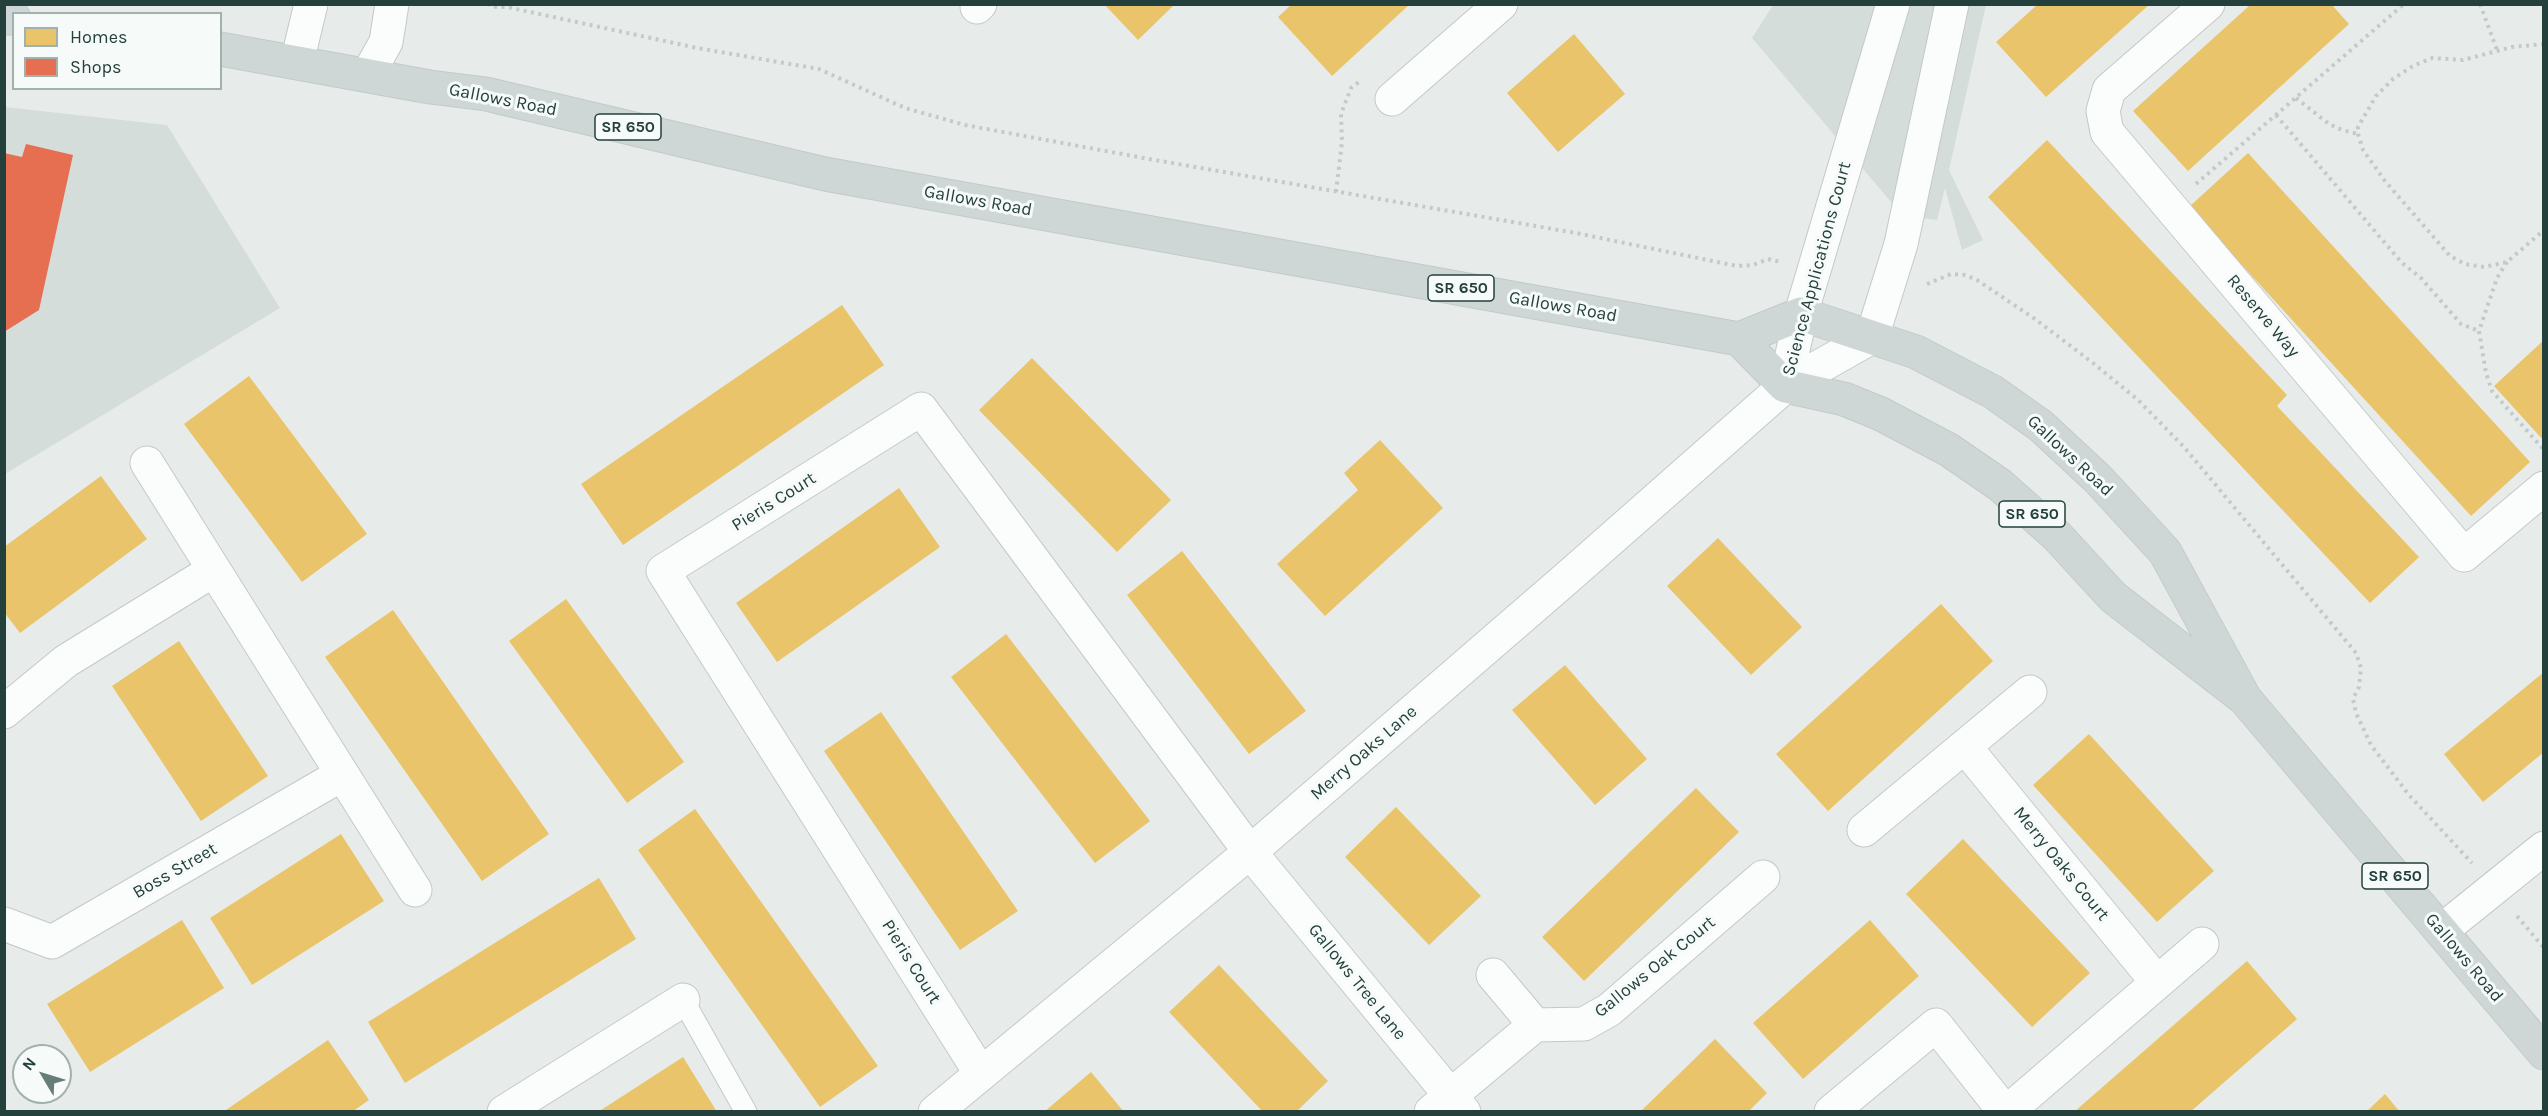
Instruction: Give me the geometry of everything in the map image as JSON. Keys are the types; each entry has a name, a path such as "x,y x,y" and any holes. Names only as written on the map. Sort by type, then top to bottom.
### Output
{"main road":[{"name":"Gallows Road","path":"222,49 430,87 486,94 825,174 1739,339"},
{"name":"Gallows Road","path":"1800,314 1916,352 1993,392 2041,426 2098,479 2165,552 2245,699 2544,1053"},
{"path":"1785,386 1739,339 1800,314"},
{"name":"Gallows Road","path":"1785,386 1844,399 1881,414 1949,450 2008,492 2057,536 2113,597 2245,699"}],"street":[{"path":"297,62 311,4"},
{"path":"368,74 386,42 392,4"},
{"path":"1392,99 1502,4"},
{"name":"Science Applications Court","path":"1785,386 1800,314 1893,4"},
{"path":"1872,338 1901,244 1952,4"},
{"name":"Reserve Way","path":"2208,4 2109,90 2103,111 2107,132 2464,555 2544,488"},
{"name":"Science Applications Court","path":"1785,386 1872,338"},
{"name":"Merry Oaks Lane","path":"955,1106 981,1074 1250,852 1785,386"},
{"name":"Pieris Court","path":"981,1074 663,572 921,409 1250,852"},
{"path":"147,463 415,890"},
{"path":"4,712 66,662 214,570"},
{"path":"1864,830 2030,692"},
{"name":"Merry Oaks Court","path":"1965,747 2157,982"},
{"name":"Boss Street","path":"4,924 52,942 341,775"},
{"path":"2441,931 2544,848"},
{"name":"Gallows Tree Lane","path":"1250,852 1448,1106"},
{"name":"Gallows Oak Court","path":"1535,1025 1584,1024 1609,1010 1763,877"},
{"path":"1831,1112 1935,1025 2006,1112 2202,944"},
{"path":"1448,1106 1535,1025 1493,975"},
{"path":"504,1112 683,1000"}],"lane":[{"path":"683,1000 746,1112"}],"path":[{"path":"2170,207 2404,4"},
{"path":"2480,4 2497,50"},
{"path":"2507,262 2484,267 2465,264 2450,256 2385,181 2363,150 2358,127 2376,96 2393,79 2413,66 2432,58 2463,60 2497,50 2544,44"},
{"path":"1336,192 1342,142 1341,114 1351,88 1366,75 1392,99"},
{"path":"2296,98 2329,124 2358,134"},
{"path":"2276,115 2402,263 2421,278 2461,324 2479,331"},
{"path":"2544,230 2507,262 2497,278 2479,331 2486,373 2492,391 2544,450"}],"shaded area":[{"path":"1773,5 1986,5 1949,170 1983,240 1962,250 1945,188 1937,220 1903,216 1752,38"},
{"path":"5,107 167,125 280,308 5,474"}],"building: Homes":[{"path":"1104,4 1175,4 1138,40"},
{"path":"1292,4 1410,4 1332,76 1278,17"},
{"path":"2038,4 2150,4 2046,97 1996,42"},
{"path":"2250,5 2332,5 2349,24 2188,171 2133,111"},
{"path":"1574,34 1625,94 1558,152 1507,93"},
{"path":"2047,140 2287,395 2277,406 2419,557 2370,603 1988,197"},
{"path":"2248,153 2530,462 2471,516 2189,207"},
{"path":"842,305 884,365 623,545 581,484"},
{"path":"2544,340 2544,441 2494,386"},
{"path":"1032,358 1171,500 1117,552 979,410"},
{"path":"249,376 367,534 302,582 184,424"},
{"path":"1380,440 1443,508 1325,616 1277,564 1358,490 1344,473"},
{"path":"101,476 147,539 20,633 4,612 4,547"},
{"path":"899,488 940,547 777,662 736,603"},
{"path":"1718,538 1802,627 1751,675 1667,586"},
{"path":"1182,551 1306,711 1249,754 1127,595"},
{"path":"566,599 684,762 627,803 509,641"},
{"path":"1941,604 1993,661 1828,811 1776,754"},
{"path":"393,610 549,834 482,881 325,657"},
{"path":"1006,634 1150,821 1095,863 951,677"},
{"path":"179,641 268,776 201,821 112,686"},
{"path":"1565,665 1647,759 1595,805 1512,710"},
{"path":"2544,672 2544,752 2483,802 2444,754"},
{"path":"881,712 1018,911 960,950 824,751"},
{"path":"2089,734 2214,871 2157,922 2033,785"},
{"path":"1696,788 1739,832 1584,981 1542,937"},
{"path":"1396,807 1481,896 1429,945 1345,857"},
{"path":"695,809 878,1066 820,1107 638,850"},
{"path":"341,834 384,901 252,985 210,918"},
{"path":"1963,839 2090,973 2032,1027 1906,894"},
{"path":"599,878 636,939 405,1083 368,1022"},
{"path":"182,920 224,988 90,1072 47,1004"},
{"path":"1870,920 1919,976 1803,1079 1753,1023"},
{"path":"2247,961 2297,1019 2190,1112 2074,1112"},
{"path":"1219,965 1328,1081 1296,1112 1263,1112 1169,1012"},
{"path":"1715,1039 1767,1093 1748,1112 1640,1112"},
{"path":"328,1040 369,1100 352,1112 223,1112"},
{"path":"683,1057 717,1112 598,1112"},
{"path":"1091,1072 1124,1112 1044,1112"},
{"path":"2385,1094 2400,1112 2366,1112"}],"building: Shops":[{"path":"26,144 73,155 39,310 4,332 4,153 22,157"}]}
